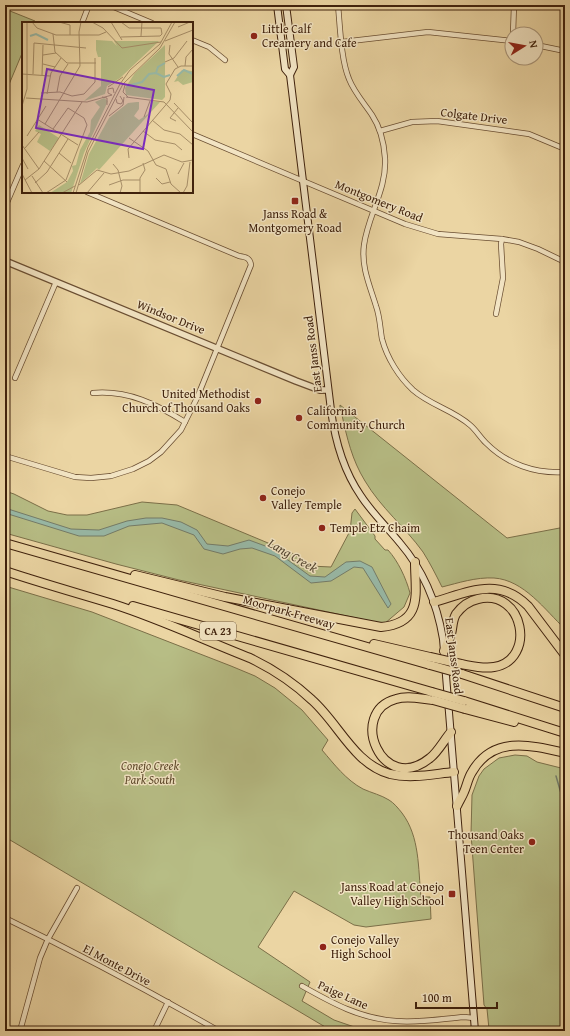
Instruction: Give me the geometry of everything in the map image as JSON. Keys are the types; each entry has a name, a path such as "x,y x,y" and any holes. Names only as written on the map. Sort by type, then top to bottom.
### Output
{"highway":[{"name":"Moorpark Freeway","path":"5,543 261,617 430,661 462,674 565,708"},
{"path":"71,562 171,583 225,597 381,627 396,624 403,620 408,616 415,605 417,594 415,562"},
{"path":"5,571 138,613 250,658 266,666 290,681 313,700 359,755 368,764 376,768 400,776 454,772"},
{"name":"CA 23","path":"5,571 432,692 464,705 565,733"},
{"path":"434,602 488,588 506,591 522,599 565,655"},
{"path":"430,661 478,667 494,667 502,665 512,657 518,645 521,629 519,621 514,611 507,604 499,600 480,598 467,603 461,608 452,621 451,632 444,651"},
{"path":"451,732 431,758 419,765 407,769 393,765 380,756 372,735 374,721 380,710 392,700 403,698 433,700 464,705 565,736"},
{"path":"457,806 476,766 486,755 493,751 507,746 524,744 565,753"}],"main road":[{"name":"East Janss Road","path":"277,5 285,69 290,76 328,390 336,440 343,462 352,482 366,505 399,541 415,562 425,580 434,602 441,628 451,732 475,1031"},
{"name":"East Janss Road","path":"286,5 294,67 290,76"}],"street":[{"path":"82,22 89,5"},
{"path":"109,5 150,22"},
{"path":"338,5 345,68 348,79 373,117 380,131 385,158 380,194 367,230 364,246 364,269 366,280 376,307 386,350 395,368 414,390 424,398 449,410 465,421 485,442 505,458 521,466 538,470 565,472"},
{"path":"513,26 514,5"},
{"path":"342,42 428,32 504,40"},
{"path":"193,40 209,47 226,60"},
{"path":"544,47 565,51"},
{"name":"Colgate Drive","path":"380,131 412,122 437,121 529,134 565,149"},
{"name":"Montgomery Road","path":"193,134 405,224 438,234 502,239 519,242 565,262"},
{"path":"5,207 22,167"},
{"path":"5,456 75,477 90,478 111,476 133,469 154,458 181,430 197,398 252,265 246,257 240,256 89,193"},
{"path":"496,314 503,278 502,239"},
{"name":"Windsor Drive","path":"5,261 320,390 328,390"},
{"path":"16,378 56,282"},
{"path":"93,392 111,392 127,395 165,410 185,422"},
{"path":"20,1031 40,958 48,939 77,888"},
{"name":"El Monte Drive","path":"5,918 168,1002 219,1031"},
{"name":"Paige Lane","path":"302,986 350,1011 377,1019 398,1021 464,1017 474,1018"},
{"path":"154,1031 168,1002"}],"green space":[{"path":"5,9 35,22 22,22 22,53 5,94"},
{"path":"340,405 507,538 565,527 565,629 533,597 515,584 505,580 481,578 442,587 423,552 378,500 360,473 350,449"},
{"path":"5,491 48,511 67,515 87,515 142,502 177,505 292,553 310,566 331,567 350,531 352,513 355,509 375,536 375,539 385,550 388,550 395,559 404,576 410,593 404,607 384,624 179,580 5,533"},
{"name":"Conejo Creek Park South","path":"5,586 92,612 255,676 275,688 302,710 328,740 322,750 346,776 363,789 389,800 400,811 408,822 415,842 421,897 430,897 431,919 366,927 354,925 294,891 258,947 310,982 302,1001 334,1020 366,1031 332,1031 5,837"},
{"path":"515,755 527,756 537,762 565,769 565,1031 488,1031 487,1009 484,1005 471,834 472,795 479,776 484,769 499,758"}],"shaded area":[{"path":"5,508 71,529 99,530 127,521 146,518 162,518 181,522 197,530 207,544 228,546 249,540 268,547 310,576 325,577 346,562 360,561 372,567 391,604 388,608 363,568 354,567 331,581 311,583 275,556 252,548 240,549 223,554 204,549 194,535 162,523 129,526 104,536 79,536 5,513"}],"waterway":[{"name":"Lang Creek","path":"556,776 565,807"}],"place":[{"name":"Little Calf Creamery and Cafe","path":"254,36"},
{"name":"Janss Road & Montgomery Road","path":"295,201"},
{"name":"United Methodist Church of Thousand Oaks","path":"258,401"},
{"name":"California Community Church","path":"299,418"},
{"name":"Conejo Valley Temple","path":"263,498"},
{"name":"Temple Etz Chaim","path":"322,528"},
{"name":"Thousand Oaks Teen Center","path":"532,842"},
{"name":"Janss Road at Conejo Valley High School","path":"452,894"},
{"name":"Conejo Valley High School","path":"323,947"}]}
